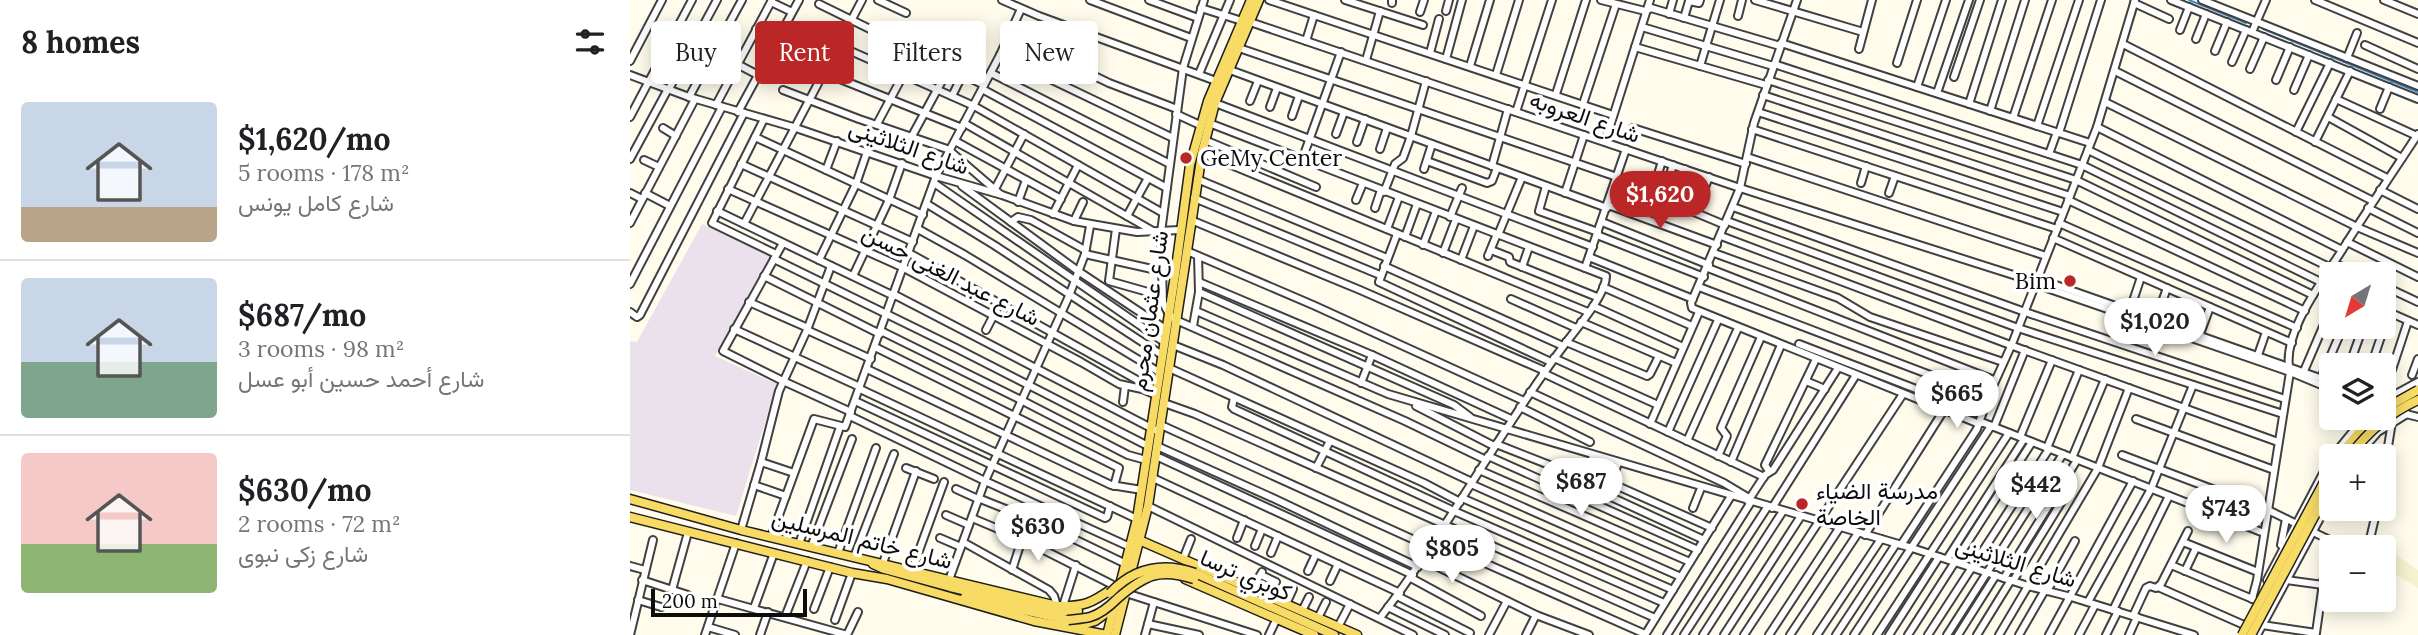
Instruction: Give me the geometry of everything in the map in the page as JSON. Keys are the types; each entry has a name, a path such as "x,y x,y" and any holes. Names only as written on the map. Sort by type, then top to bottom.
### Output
{"main road":[{"name":"شارع عثمان محرم","path":"1107,635 1118,584 1137,519 1146,460 1153,446 1164,403 1169,369 1167,330 1173,317 1180,230 1190,165 1239,48 1251,0"},
{"name":"شارع عثمان محرم","path":"1157,428 1156,393 1159,372 1162,355 1168,343 1186,251 1205,140 1205,124 1216,81 1259,0"},
{"path":"2396,397 2416,385"},
{"path":"2361,444 2380,422 2398,410 2418,405"},
{"path":"2350,444 2361,430"},
{"name":"شارع عثمان محرم","path":"1115,635 1148,506 1156,457 1153,446"},
{"path":"2241,635 2319,491"},
{"name":"شارع خاتم المرسلين","path":"630,499 741,530 949,580 1066,614 1107,635"},
{"path":"2251,635 2319,508"},
{"name":"شارع خاتم المرسلين","path":"630,516 852,573 887,579"},
{"path":"1139,540 1318,618 1336,631 1357,635"},
{"name":"كوبري ترسا","path":"866,559 884,569 1066,614"},
{"name":"كوبري ترسا","path":"887,579 1091,617 1100,613 1134,585 1151,576 1167,573 1195,576 1336,631"},
{"path":"1066,614 1095,621 1152,579 1176,576 1316,635"},
{"name":"كوبري ترسا","path":"1195,576 1316,635"},
{"name":"شارع خاتم المرسلين","path":"1066,614 1089,604 1118,584"}],"street":[{"path":"630,61 662,0"},
{"path":"630,117 692,0"},
{"path":"630,159 717,0"},
{"path":"630,223 742,0"},
{"path":"787,21 799,0"},
{"path":"851,20 862,0"},
{"path":"877,0 906,13"},
{"path":"1002,0 1216,81"},
{"path":"1090,0 1191,38"},
{"path":"1149,0 1198,18"},
{"path":"1204,0 1183,68 1167,188 1158,232 1162,296 1173,317 1698,550"},
{"path":"1199,74 1230,0"},
{"path":"1269,0 1613,115"},
{"path":"1345,0 1423,25"},
{"path":"1420,12 1424,0"},
{"path":"1446,11 1449,0"},
{"path":"1447,59 1462,0"},
{"path":"1470,66 1490,0"},
{"path":"1496,75 1520,0"},
{"path":"1517,112 1552,0"},
{"path":"1556,94 1586,0"},
{"path":"1601,0 1627,4 1645,11 1651,8 1781,44 2058,133 2324,262"},
{"path":"1605,142 1650,0"},
{"path":"1669,14 1672,0"},
{"path":"1684,18 1689,1 1699,3 1700,0"},
{"path":"1700,66 1720,0"},
{"path":"1738,16 1742,0"},
{"path":"1755,0 1863,33"},
{"path":"1797,0 1752,129 1740,188 1691,306 1718,320 1978,424 2009,433 2264,533"},
{"path":"1859,48 1872,0"},
{"path":"1897,63 1917,0"},
{"path":"1916,87 1946,0"},
{"path":"1937,93 1969,0"},
{"path":"1954,77 1980,0"},
{"path":"1969,104 2003,0"},
{"path":"1990,111 2025,0"},
{"path":"2013,118 2052,0"},
{"path":"2038,126 2079,0"},
{"path":"2049,154 2101,0"},
{"path":"2171,0 2418,99"},
{"path":"2202,0 2418,86"},
{"path":"2231,62 2257,21 2266,0"},
{"path":"2315,0 2418,43"},
{"path":"2384,0 2418,14"},
{"path":"760,21 771,1 792,12"},
{"path":"1836,635 1976,431 1994,380 2012,344 2034,281 2097,127 2134,2 2169,19"},
{"path":"818,4 868,28"},
{"path":"1583,104 1616,4"},
{"path":"2180,30 2189,7"},
{"name":"شارع العروبه","path":"1201,8 1366,60 1740,188 2130,310 2258,355 2319,383"},
{"path":"1016,21 1021,9"},
{"path":"1366,60 1380,11"},
{"path":"2196,39 2206,14"},
{"path":"1306,41 1314,15"},
{"path":"1430,53 1440,19"},
{"path":"2215,51 2227,22"},
{"path":"1642,27 1774,65 2082,164 2319,281"},
{"path":"741,57 755,31"},
{"path":"2347,58 2357,33"},
{"path":"2250,69 2264,37"},
{"path":"2123,44 2387,178"},
{"path":"2365,45 2418,69"},
{"path":"1635,47 1767,83 2076,180 2313,295"},
{"path":"2276,80 2290,47"},
{"path":"1239,48 1575,163 1726,223 2018,328 2283,414"},
{"path":"1302,160 1341,52"},
{"path":"799,544 842,428 851,414 935,180 1000,55"},
{"path":"2294,90 2309,55"},
{"path":"2297,132 2330,63"},
{"path":"1230,70 1565,193 1717,245"},
{"path":"2315,142 2350,71"},
{"path":"991,72 1170,164"},
{"path":"2115,72 2370,205 2418,233"},
{"name":"شارع الثلاثينى","path":"630,75 692,98 793,127 902,163 935,180 954,181 992,191"},
{"path":"1098,78 1205,124 1604,274 1607,279 1590,309 1511,419 1424,560 1380,618"},
{"path":"1250,101 1258,81"},
{"path":"1375,208 1396,162 1403,158 1426,81"},
{"path":"630,312 637,317 640,315 755,82"},
{"path":"630,284 729,84"},
{"path":"744,224 816,84"},
{"path":"851,84 963,125 1158,232"},
{"path":"877,124 899,84"},
{"path":"924,84 974,106 1163,213"},
{"path":"912,136 940,84"},
{"path":"952,96 957,84"},
{"path":"978,84 1167,188"},
{"path":"1060,84 1173,138"},
{"path":"2380,108 2389,87"},
{"path":"1270,107 1277,88"},
{"path":"783,90 950,150 992,191 1074,222 1137,232 1180,230"},
{"path":"1763,95 2069,198 2305,311"},
{"path":"1292,116 1299,96"},
{"path":"2334,262 2417,135 2336,99"},
{"path":"2105,102 2357,227 2418,253"},
{"path":"1215,103 1592,247"},
{"path":"1427,161 1487,183 1492,181 1508,109"},
{"path":"1336,134 1344,112"},
{"path":"1758,112 2063,212"},
{"path":"2328,117 2402,158"},
{"path":"764,119 712,224 887,315 1153,446 1275,499 1419,567"},
{"path":"1357,142 1365,119"},
{"path":"2097,127 2342,250"},
{"path":"663,128 676,136"},
{"path":"1380,149 1387,128"},
{"path":"1633,128 1747,160 2046,256"},
{"path":"1752,129 2058,226 2297,328"},
{"path":"985,203 1024,134"},
{"path":"1565,193 1584,135"},
{"path":"754,137 923,215"},
{"path":"1205,140 1317,187"},
{"path":"825,170 837,141"},
{"path":"955,141 1061,199"},
{"path":"1424,169 1432,144"},
{"path":"2410,146 2418,151"},
{"path":"1585,268 1626,149"},
{"path":"819,260 856,184 867,152"},
{"path":"1202,153 1423,245 1683,347"},
{"path":"644,160 659,167"},
{"path":"1655,184 1662,161"},
{"path":"853,276 889,200 902,163"},
{"path":"741,164 913,242"},
{"path":"1053,214 1078,165"},
{"path":"1666,187 1673,165"},
{"path":"1861,183 1866,166"},
{"path":"1678,192 1685,169"},
{"path":"1889,193 1895,176"},
{"path":"1510,257 1490,253 1522,177"},
{"path":"1700,200 1709,177"},
{"path":"1127,216 1148,178"},
{"path":"1197,179 1387,258"},
{"path":"935,180 1074,281 1168,343 1223,365 1471,483 1681,577"},
{"path":"1018,202 1026,180"},
{"path":"954,181 1078,271 1167,330"},
{"path":"1356,200 1363,183"},
{"path":"1546,186 1539,211 1703,277"},
{"path":"1443,253 1462,188"},
{"name":"شارع عبد الغنى حسن","path":"728,189 904,268 1113,381 1156,393"},
{"path":"2380,190 2418,209"},
{"path":"630,193 670,206"},
{"path":"1387,229 1399,197"},
{"path":"1194,198 1380,275"},
{"path":"1074,222 1083,202"},
{"path":"927,204 995,245 1162,355"},
{"path":"1405,237 1417,204"},
{"path":"1733,206 2025,312 2285,399"},
{"path":"717,211 894,295 1157,428 1645,634 1731,496"},
{"path":"1423,245 1436,211"},
{"path":"1011,222 1018,217 1031,220 1085,252 1161,271"},
{"path":"1191,220 1360,290 1544,372 1764,477"},
{"path":"1602,222 1994,380"},
{"path":"949,580 985,481 1069,296 1085,252 1090,226"},
{"path":"1461,260 1474,226"},
{"path":"918,229 1159,372"},
{"path":"1116,229 1108,279 1162,296"},
{"path":"1397,234 1380,275 1380,283 1658,405"},
{"path":"1721,236 2278,442"},
{"path":"2053,238 2292,343"},
{"path":"1516,242 1510,262 1597,297"},
{"path":"2347,242 2418,277"},
{"path":"783,243 723,349 726,355 985,481 1130,547"},
{"path":"1522,267 1530,247"},
{"path":"1186,251 1313,304 1522,404 1590,442"},
{"path":"909,253 1156,393"},
{"path":"1714,253 1838,298 1870,317 2003,362"},
{"path":"1192,326 1199,292 1198,256"},
{"path":"1589,257 1693,299"},
{"path":"741,530 783,381 808,329 831,266"},
{"path":"1384,266 1564,344 1647,376 1659,356"},
{"path":"764,276 817,304 1021,400 1128,455 1146,460"},
{"path":"946,290 953,277"},
{"path":"2130,310 2141,277"},
{"name":"شارع العروبه","path":"2034,281 2319,377"},
{"path":"1199,282 1372,355 1511,419"},
{"path":"2255,600 2292,343 2319,285"},
{"path":"1603,287 1692,326"},
{"path":"1699,287 1988,397"},
{"path":"2156,319 2167,288"},
{"path":"1199,292 1454,405 1473,420"},
{"path":"2396,292 2418,302"},
{"path":"2179,327 2189,298"},
{"path":"1511,299 1676,363"},
{"path":"749,302 871,359"},
{"path":"986,330 1000,303"},
{"path":"2200,334 2210,307"},
{"path":"1196,311 1361,383 1402,398 1495,445 1557,468 1568,477 1704,540"},
{"path":"1650,424 1699,312"},
{"path":"2396,316 2418,325"},
{"path":"1668,432 1718,320"},
{"path":"2396,362 2408,321"},
{"path":"1687,441 1738,328"},
{"path":"734,329 1137,519"},
{"path":"2258,355 2266,332"},
{"path":"2304,371 2319,336"},
{"path":"1718,456 1727,436 1721,428 1761,337"},
{"path":"1799,344 1982,414"},
{"path":"1731,462 1781,345"},
{"path":"875,347 1119,468 1114,486"},
{"path":"1854,635 1993,427 2025,350"},
{"path":"1361,383 1372,355"},
{"path":"1769,471 1765,465 1816,359"},
{"path":"2412,375 2418,359"},
{"path":"1947,559 2022,438 2052,360"},
{"path":"1667,635 1749,500 1764,477 1773,470 1838,368"},
{"path":"867,369 1114,486 1142,490"},
{"path":"1169,369 1461,500 1673,590"},
{"path":"1928,635 2048,448 2079,370"},
{"path":"1684,635 1808,454 1856,375"},
{"path":"1977,635 2074,458 2105,379"},
{"path":"1806,381 1825,390"},
{"path":"2088,603 2151,489 2193,385"},
{"path":"2416,385 2410,397 2418,405"},
{"path":"1123,402 1125,386"},
{"path":"1998,635 2098,468 2129,388"},
{"path":"1530,392 1724,483 1749,500"},
{"path":"1744,635 1903,394"},
{"path":"1234,398 1234,409 1664,603"},
{"name":"شارع الثلاثينى","path":"1402,398 1912,548 2193,635"},
{"path":"855,401 1105,518 1110,506"},
{"path":"1164,403 1195,414 1655,618"},
{"path":"2396,404 2418,405"},
{"path":"2396,409 2418,417"},
{"path":"1790,635 1944,410"},
{"path":"2396,420 2407,414"},
{"path":"771,537 814,419 842,428"},
{"path":"2136,419 2274,470"},
{"path":"2342,444 2354,430"},
{"path":"2367,444 2382,430"},
{"path":"1877,635 2009,433"},
{"path":"1780,434 1793,440"},
{"path":"811,547 852,439"},
{"path":"1316,468 1330,441"},
{"path":"1908,635 2032,442"},
{"path":"838,553 876,448"},
{"path":"855,557 894,454"},
{"path":"1947,635 2063,454"},
{"path":"2122,455 2268,510 2319,536"},
{"path":"1585,477 1593,456"},
{"path":"1156,457 1412,577 1481,616"},
{"path":"761,462 794,473"},
{"path":"1618,463 1613,484 1712,528"},
{"path":"906,468 934,479"},
{"path":"1479,470 1690,562"},
{"path":"883,563 916,471"},
{"path":"1153,478 1338,564 1470,633"},
{"path":"2241,635 2255,600 2263,590 2319,479"},
{"path":"2049,635 2133,481"},
{"path":"912,570 944,482"},
{"path":"754,485 786,496"},
{"path":"1693,508 1701,488"},
{"path":"956,489 1043,524 1126,564"},
{"path":"2009,580 2067,493"},
{"path":"2106,635 2169,496"},
{"path":"1148,506 1413,635"},
{"path":"1703,635 1783,511"},
{"path":"946,515 1021,540 1118,584"},
{"path":"1724,635 1801,516"},
{"path":"2281,545 2286,519"},
{"path":"2257,635 2319,519"},
{"path":"1237,538 1244,520"},
{"path":"1769,635 1840,527"},
{"path":"1255,546 1262,529"},
{"path":"2158,587 2189,531"},
{"path":"672,590 687,536"},
{"path":"1271,553 1278,536"},
{"path":"940,538 962,544 1049,590 1066,614"},
{"path":"1183,559 1191,539"},
{"path":"1817,635 1881,539"},
{"path":"630,635 653,540"},
{"path":"1012,570 1021,540"},
{"path":"2020,635 2075,541"},
{"path":"2183,542 2259,572"},
{"path":"705,635 736,543"},
{"path":"2185,570 2196,548"},
{"path":"754,608 774,553"},
{"path":"1308,571 1316,554"},
{"path":"1889,635 1939,557"},
{"path":"1424,560 1536,615 1589,635"},
{"path":"785,617 807,561"},
{"path":"1330,581 1338,564"},
{"path":"1066,614 1076,565"},
{"path":"2171,565 2255,600"},
{"path":"630,566 645,570"},
{"path":"814,609 830,567"},
{"path":"835,620 852,573"},
{"path":"1252,589 1261,574 1276,582"},
{"path":"1958,635 1996,575"},
{"path":"642,580 688,595"},
{"path":"2286,580 2319,584"},
{"path":"2129,635 2146,588 2158,587 2244,625"},
{"path":"1286,604 1293,589"},
{"path":"2263,590 2277,597"},
{"path":"630,594 661,607"},
{"path":"1126,596 1257,635"},
{"path":"1302,611 1309,597"},
{"path":"718,599 847,635 858,612"},
{"path":"1489,635 1507,601"},
{"path":"1318,618 1326,602"},
{"path":"1145,635 1154,603"},
{"path":"1336,631 1350,604"},
{"path":"2079,635 2095,605"},
{"path":"1388,607 1445,635"},
{"path":"2262,625 2315,634 2319,610"},
{"path":"761,635 768,612"},
{"path":"1525,635 1536,615"},
{"path":"1277,618 1270,633 1278,635"},
{"path":"1148,624 1200,635 1204,619"},
{"path":"1560,635 1565,626"},
{"path":"708,627 735,635"}],"shaded area":[{"path":"702,224 772,256 715,356 777,384 736,516 630,490 630,341 637,342"}],"green space":[{"path":"2396,555 2418,570 2418,588 2396,574"}],"waterway":[{"path":"2189,0 2246,23"},
{"path":"2263,29 2418,92"}],"place":[{"name":"GeMy Center","path":"1186,158"},
{"name":"Bim","path":"2070,281"},
{"name":"مدرسة الضياء الخاصة","path":"1802,504"}]}
